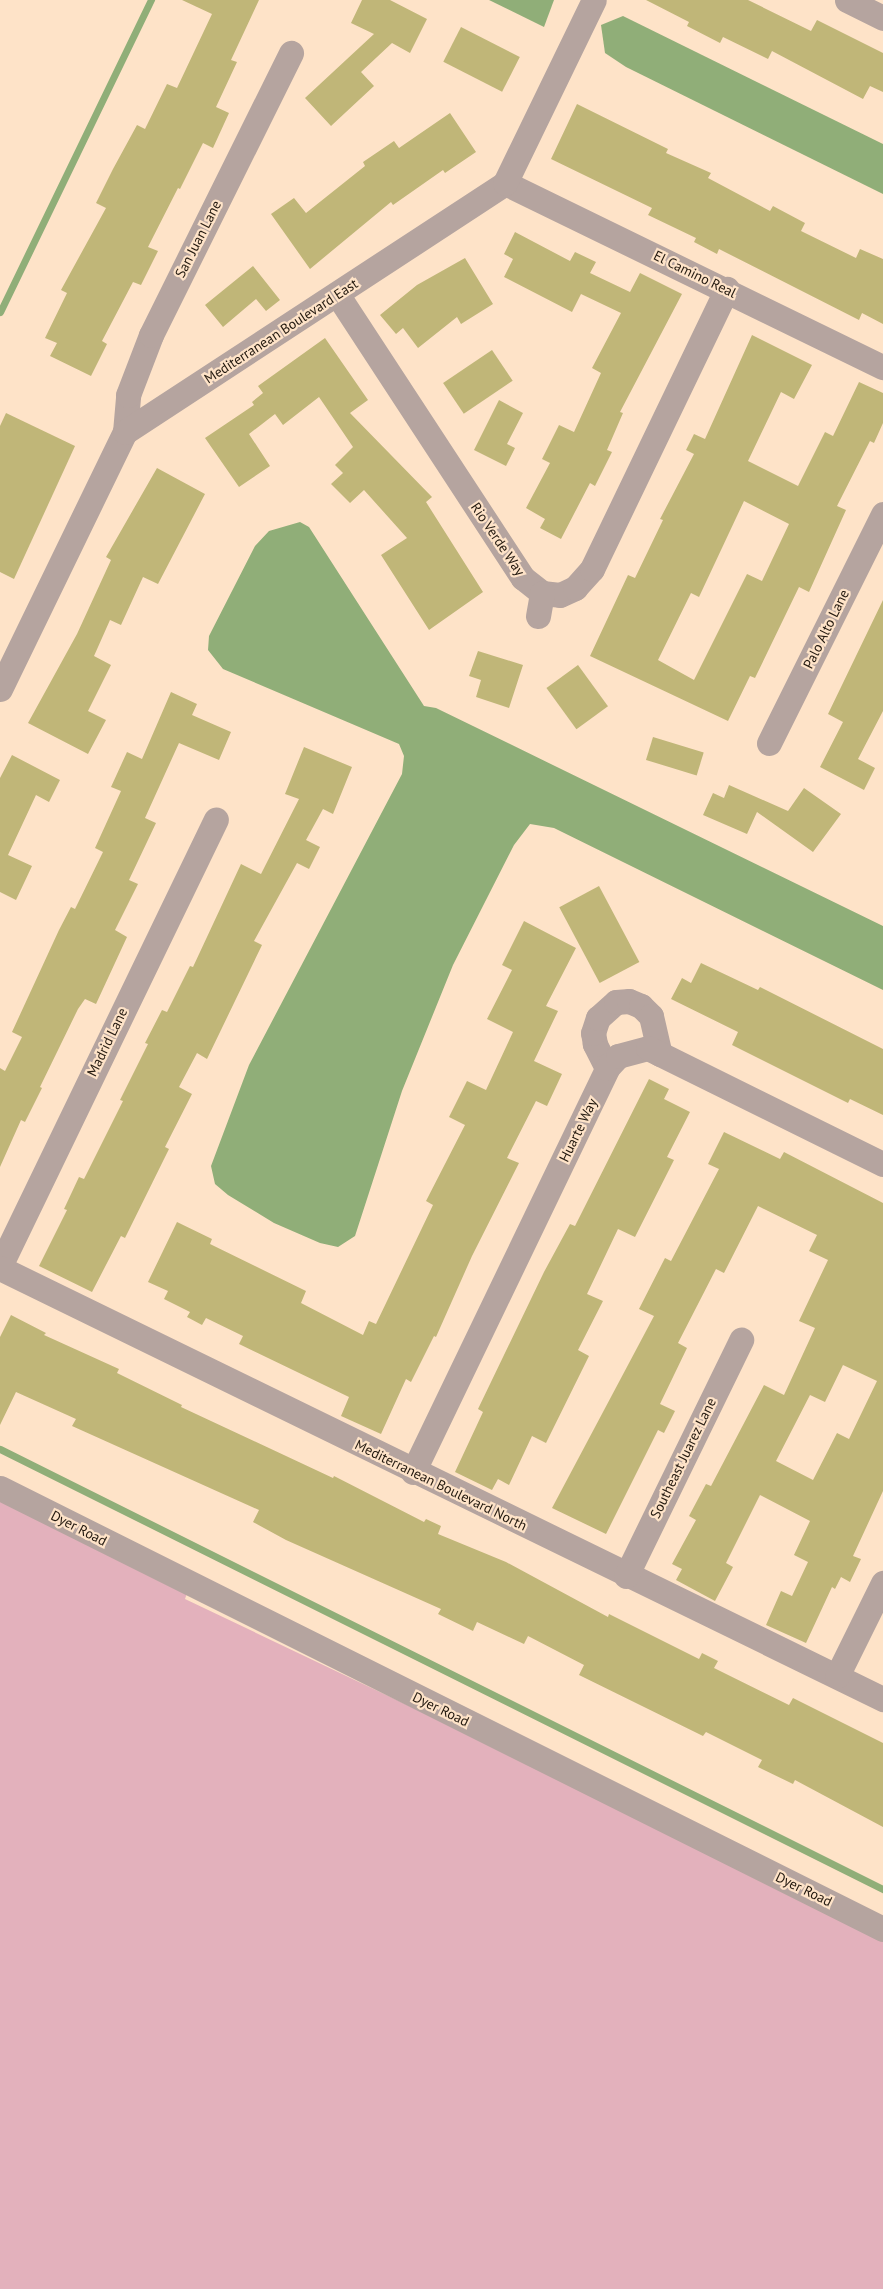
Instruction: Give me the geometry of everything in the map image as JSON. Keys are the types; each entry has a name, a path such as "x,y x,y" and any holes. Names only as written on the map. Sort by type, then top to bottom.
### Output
{"street":[{"path":"505,183 594,0"},
{"path":"850,1 883,18"},
{"name":"San Juan Lane","path":"125,432 128,395 151,334 291,53"},
{"name":"El Camino Real","path":"505,183 727,289 883,367"},
{"name":"Mediterranean Boulevard East","path":"125,432 505,183"},
{"name":"Rio Verde Way","path":"337,294 540,605 575,588 592,570 727,289"},
{"path":"0,689 125,432"},
{"name":"Palo Alto Lane","path":"769,743 883,514"},
{"name":"Madrid Lane","path":"0,1267 216,820"},
{"path":"607,1068 595,1044 594,1033 598,1018 616,1002 629,1001 641,1006 651,1016 660,1054"},
{"name":"Huarte Way","path":"414,1472 607,1068 618,1056 635,1049 648,1048 883,1164"},
{"name":"Mediterranean Boulevard North","path":"0,1267 626,1576 883,1699"},
{"name":"Southeast Juarez Lane","path":"626,1576 741,1340"},
{"name":"Dyer Road","path":"0,1488 883,1929"},
{"path":"837,1676 883,1583"}],"shaded area":[{"path":"489,0 554,0 544,27"},
{"path":"623,16 883,144 883,194 626,67 605,53 601,25"},
{"path":"300,522 309,527 424,706 436,708 883,926 883,990 554,828 530,824 514,845 453,965 402,1091 355,1236 338,1247 320,1243 274,1223 228,1195 215,1184 211,1166 249,1065 402,774 404,756 399,744 223,669 208,650 209,636 255,546 269,531"},
{"path":"0,1494 190,1584 185,1599 883,1932 883,2289 0,2289"}],"building":[{"path":"182,0 259,0 231,60 237,62 216,107 229,113 213,148 203,143 180,189 178,188 148,247 158,251 141,285 133,282 102,341 107,344 91,376 50,356 57,343 45,338 67,293 61,290 106,208 96,203 113,169 137,125 145,129 167,84 177,88 212,14"},
{"path":"362,0 390,0 427,19 410,53 392,43 361,72 374,86 331,126 305,98 374,34 351,23"},
{"path":"646,0 748,0 811,31 817,20 883,53 883,92 870,86 863,99 772,51 768,59 723,37 720,43 687,26 689,22"},
{"path":"461,27 520,57 502,92 443,62"},
{"path":"577,104 668,149 666,153 711,173 708,178 770,211 773,206 805,223 801,231 856,258 860,249 883,259 883,324 862,313 859,320 719,249 717,254 694,242 696,238 648,215 652,208 551,159"},
{"path":"450,113 476,152 445,173 443,170 393,205 391,202 310,269 271,214 294,198 306,213 365,166 363,162 394,141 399,148"},
{"path":"515,232 570,261 575,252 596,262 590,273 630,292 640,273 682,294 620,412 623,413 607,450 612,452 595,486 590,483 561,539 540,528 545,519 526,508 550,463 542,459 559,425 574,432 601,373 592,368 621,313 581,294 572,312 504,277 513,259 504,254"},
{"path":"465,258 493,304 461,324 457,317 418,348 403,328 396,334 380,315 417,285"},
{"path":"253,266 280,300 266,311 256,299 223,327 205,305"},
{"path":"752,335 812,365 794,399 781,392 748,461 798,486 825,432 833,436 859,382 883,393 883,423 874,443 870,441 837,506 846,510 809,592 799,587 755,678 750,676 728,721 590,656 628,575 635,578 663,520 660,519 694,454 686,450 694,434 705,439","holes":["744,501 789,524 762,581 747,574 694,680 658,660 691,593 699,597"]},
{"path":"325,338 368,400 350,413 432,497 426,502 483,592 429,630 381,555 407,538 364,490 350,503 331,484 343,473 335,465 353,447 319,397 283,425 275,414 249,434 270,466 239,487 205,438 254,405 252,402 263,393 258,386"},
{"path":"492,350 513,381 464,414 443,383"},
{"path":"499,400 523,413 507,444 515,448 506,466 474,450"},
{"path":"6,413 75,446 14,579 0,572 0,426"},
{"path":"157,468 205,494 158,584 143,577 121,625 110,620 94,656 111,665 88,711 106,720 88,754 28,723 77,634 111,560 106,557"},
{"path":"883,600 883,711 858,759 875,768 864,790 820,767 843,722 828,714"},
{"path":"478,651 523,665 509,708 476,697 481,680 469,676"},
{"path":"578,665 608,706 576,729 546,688"},
{"path":"171,692 197,704 192,715 231,732 219,760 179,743 145,818 156,823 129,880 138,884 115,930 127,937 96,1004 85,999 78,1009 40,1087 42,1088 25,1122 21,1120 0,1167 0,1068 5,1071 22,1037 12,1032 59,930 71,907 75,909 103,852 95,848 121,791 111,787 127,752 142,759"},
{"path":"653,737 704,752 697,775 646,760"},
{"path":"304,747 352,767 333,814 323,809 306,840 320,847 309,869 297,863 254,941 262,945 207,1059 197,1053 179,1087 192,1094 165,1147 169,1149 125,1238 121,1236 92,1292 39,1266 67,1210 64,1209 79,1177 84,1179 123,1101 120,1100 148,1044 145,1043 162,1010 167,1012 190,966 193,967 241,864 261,874 299,799 285,794"},
{"path":"12,755 60,780 49,802 36,795 8,855 32,866 16,900 0,892 0,778"},
{"path":"729,785 788,811 804,788 841,814 813,852 757,812 747,834 703,815 713,793 724,798"},
{"path":"599,886 639,962 600,983 559,907"},
{"path":"524,921 576,948 546,1006 558,1011 534,1061 562,1074 547,1106 536,1101 507,1158 519,1163 472,1256 436,1337 434,1336 411,1382 406,1379 381,1434 341,1416 349,1397 239,1344 243,1336 206,1318 202,1325 187,1317 190,1312 164,1299 168,1291 148,1282 177,1222 212,1239 210,1244 306,1291 301,1303 363,1335 369,1321 376,1324 433,1205 426,1201 465,1125 449,1117 467,1081 486,1090 513,1032 487,1019 512,970 502,965"},
{"path":"701,963 758,990 760,987 883,1049 883,1115 850,1099 848,1103 732,1045 738,1032 671,999 682,978 691,983"},
{"path":"649,1079 669,1089 664,1099 690,1112 667,1157 674,1160 635,1237 618,1229 587,1294 603,1301 578,1350 589,1356 546,1443 532,1436 509,1485 498,1479 492,1490 455,1472 483,1412 478,1409 544,1272 570,1224 575,1226"},
{"path":"724,1132 780,1159 784,1152 883,1203 883,1491 853,1556 861,1559 850,1582 841,1577 835,1589 832,1587 806,1643 766,1625 781,1591 792,1596 808,1562 794,1555 810,1521 760,1495 726,1563 733,1567 715,1601 676,1580 682,1569 672,1564 696,1520 689,1516 706,1484 711,1486 764,1385 784,1395 815,1328 799,1321 828,1260 809,1251 817,1235 758,1206 724,1273 716,1269 678,1343 687,1348 660,1404 675,1411 664,1433 658,1430 606,1534 552,1508 654,1316 639,1309 665,1258 671,1261 719,1169 708,1164","holes":["843,1365 877,1381 849,1439 837,1433 813,1480 776,1461 810,1395 825,1402"]},
{"path":"11,1315 46,1333 44,1335 119,1369 117,1373 182,1405 181,1407 333,1478 334,1476 424,1522 426,1519 441,1526 438,1534 506,1562 608,1617 609,1614 699,1659 702,1653 718,1661 714,1668 789,1705 793,1698 883,1743 883,1827 795,1780 793,1784 758,1767 762,1760 706,1732 703,1736 579,1675 584,1665 528,1636 524,1644 477,1622 473,1631 438,1614 441,1609 286,1540 253,1522 259,1510 72,1426 76,1419 16,1392 0,1425 0,1337"}],"waterway":[{"path":"0,312 151,0"},
{"path":"0,1449 883,1889"}]}
